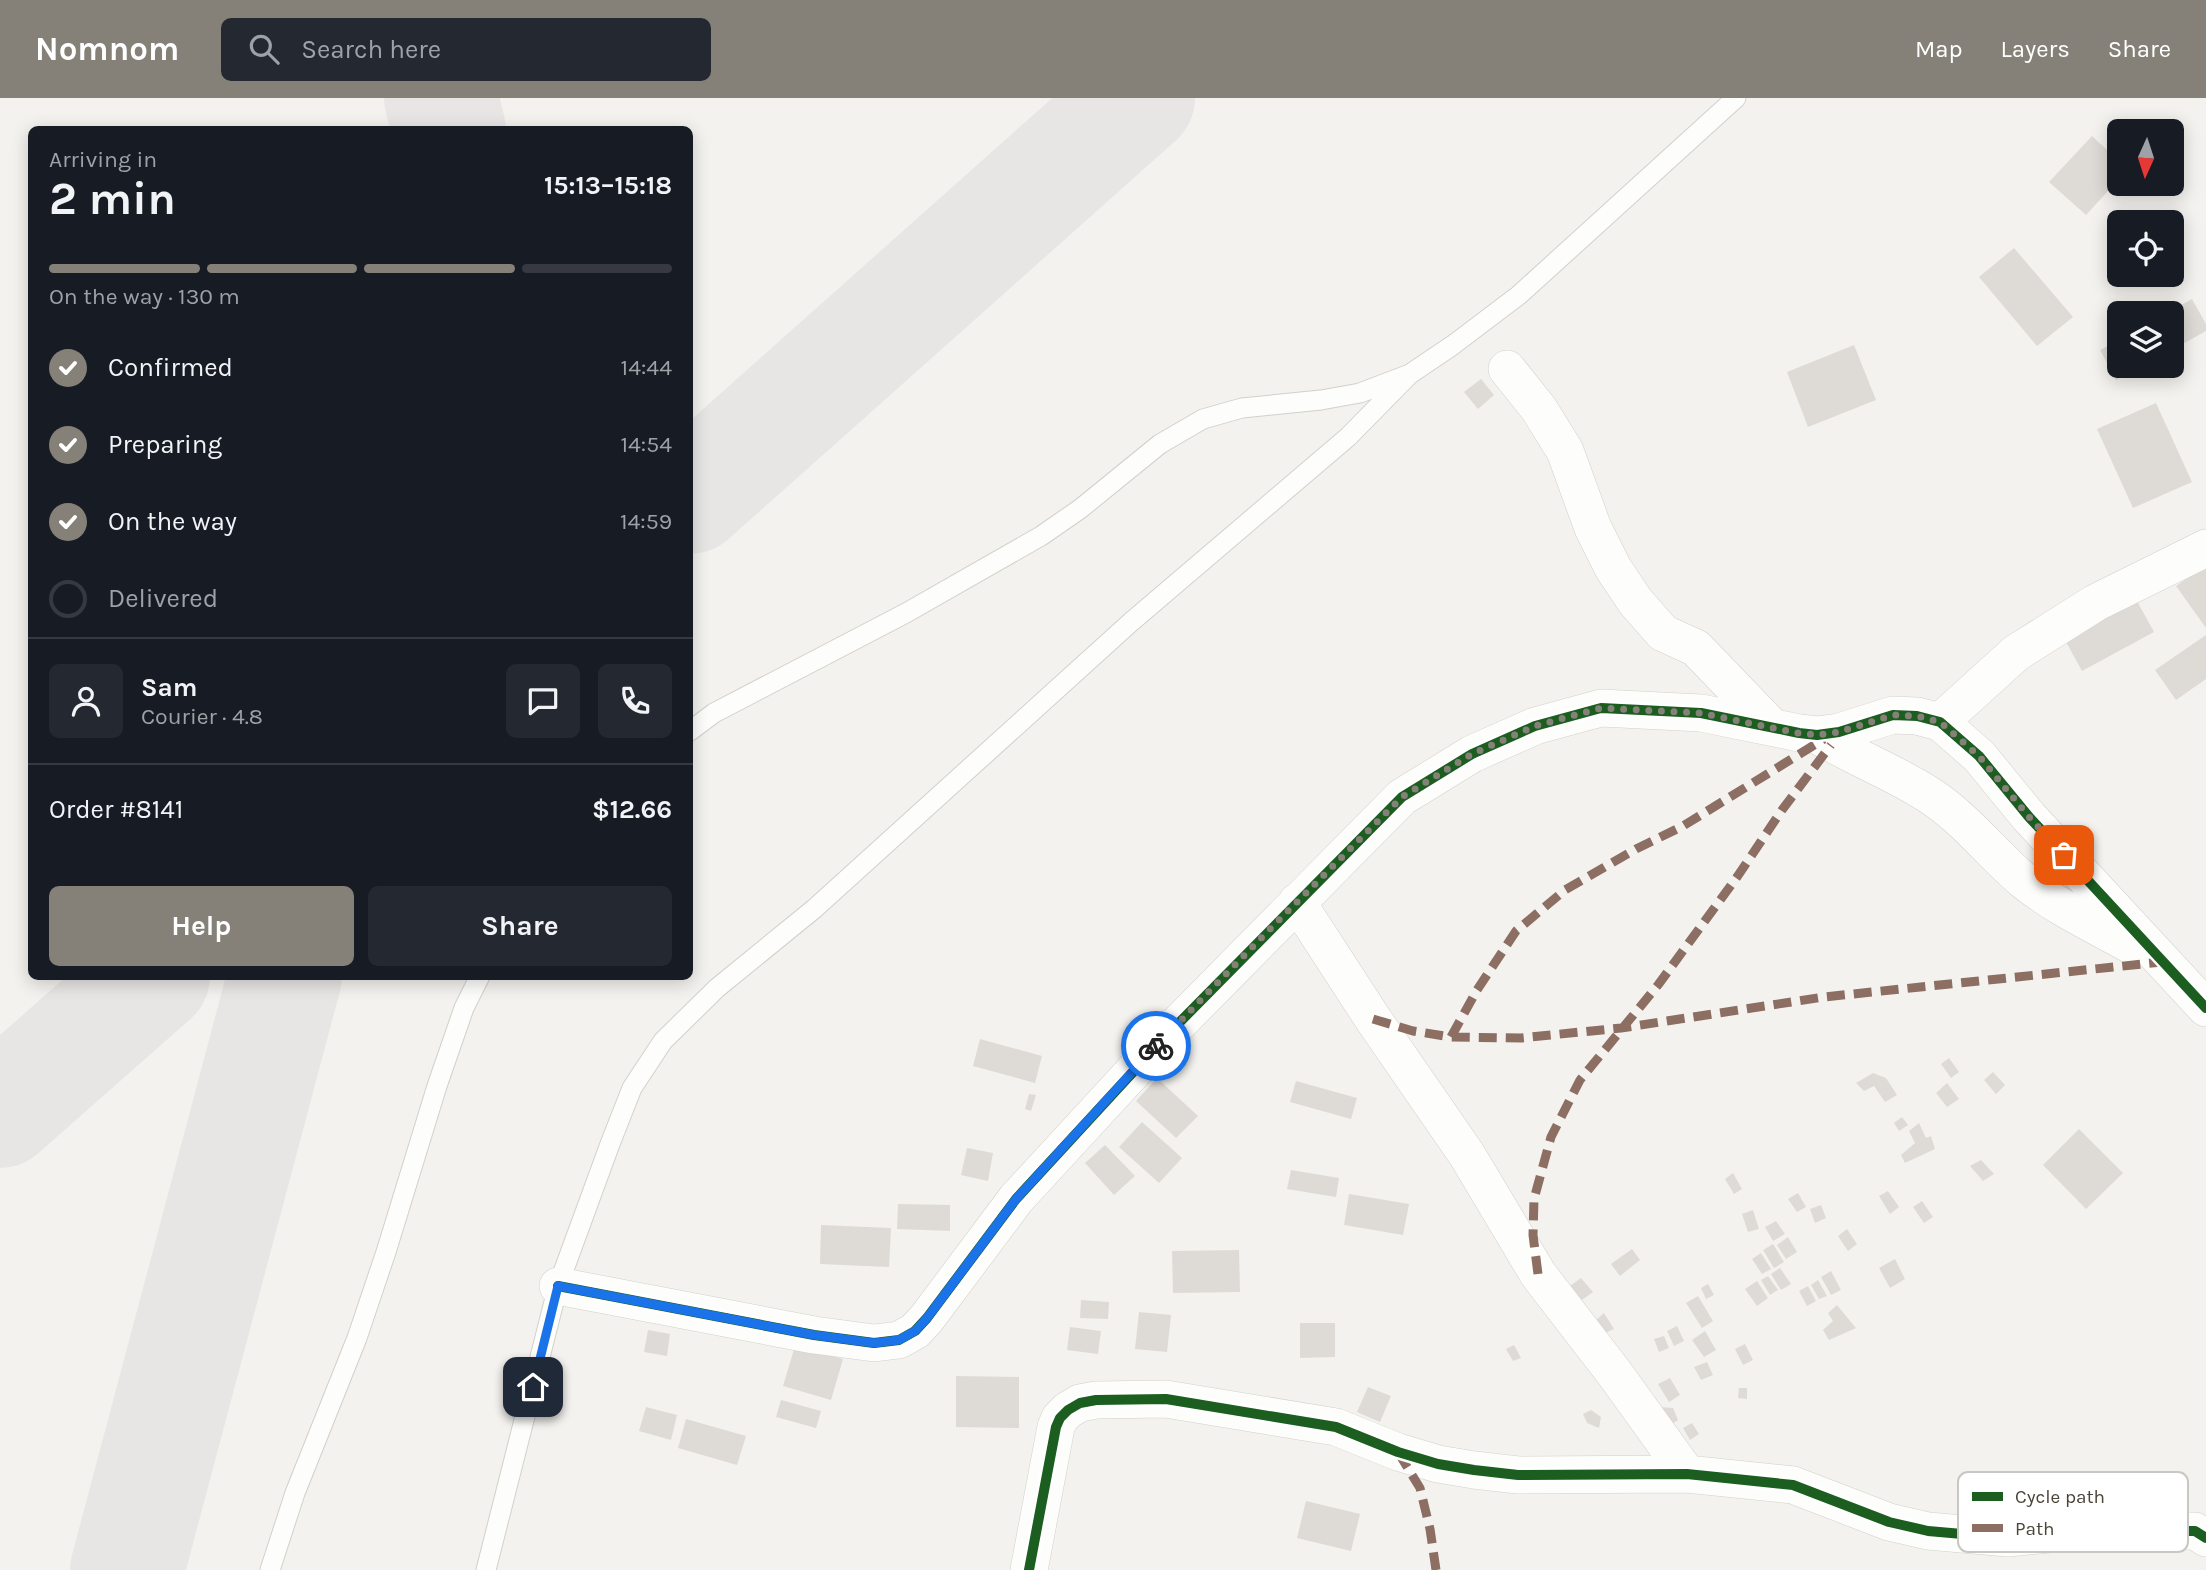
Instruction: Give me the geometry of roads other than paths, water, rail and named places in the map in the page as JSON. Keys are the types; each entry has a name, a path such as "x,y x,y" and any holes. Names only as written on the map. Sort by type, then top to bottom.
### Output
{"street":[{"path":"1507,369 1539,409 1565,451 1593,528 1613,568 1635,601 1663,633 1696,648 1772,727"},
{"path":"1940,722 2015,653 2095,603 2206,548"},
{"path":"558,1286 814,1335 874,1343 899,1340 915,1331 927,1318 1016,1199 1167,1035 1402,797 1472,754 1535,726 1601,708 1700,713 1817,735 1839,732 1893,715 1917,716 1940,722 1979,756 2029,817 2206,1008"},
{"path":"1817,735 1831,745 1893,774 1929,795 1960,818 2025,882 2055,902 2162,962"},
{"path":"1297,902 1373,1019 1467,1155 1538,1274 1687,1474"},
{"path":"1029,1570 1056,1427 1068,1410 1080,1403 1096,1400 1166,1399 1336,1427 1398,1452 1438,1464 1474,1470 1518,1475 1687,1474 1793,1485 1888,1522 1928,1531 1958,1534"}],"lane":[{"path":"486,1570 558,1286 632,1088 663,1041 717,988 835,890 1131,622 1348,437 1410,374 1519,295 1736,98"},
{"path":"693,729 724,707 906,613 1041,536 1080,509 1160,444 1203,419 1242,408 1360,393 1410,374"},
{"path":"270,1570 296,1493 357,1338 437,1086 464,1008 478,980"}]}
